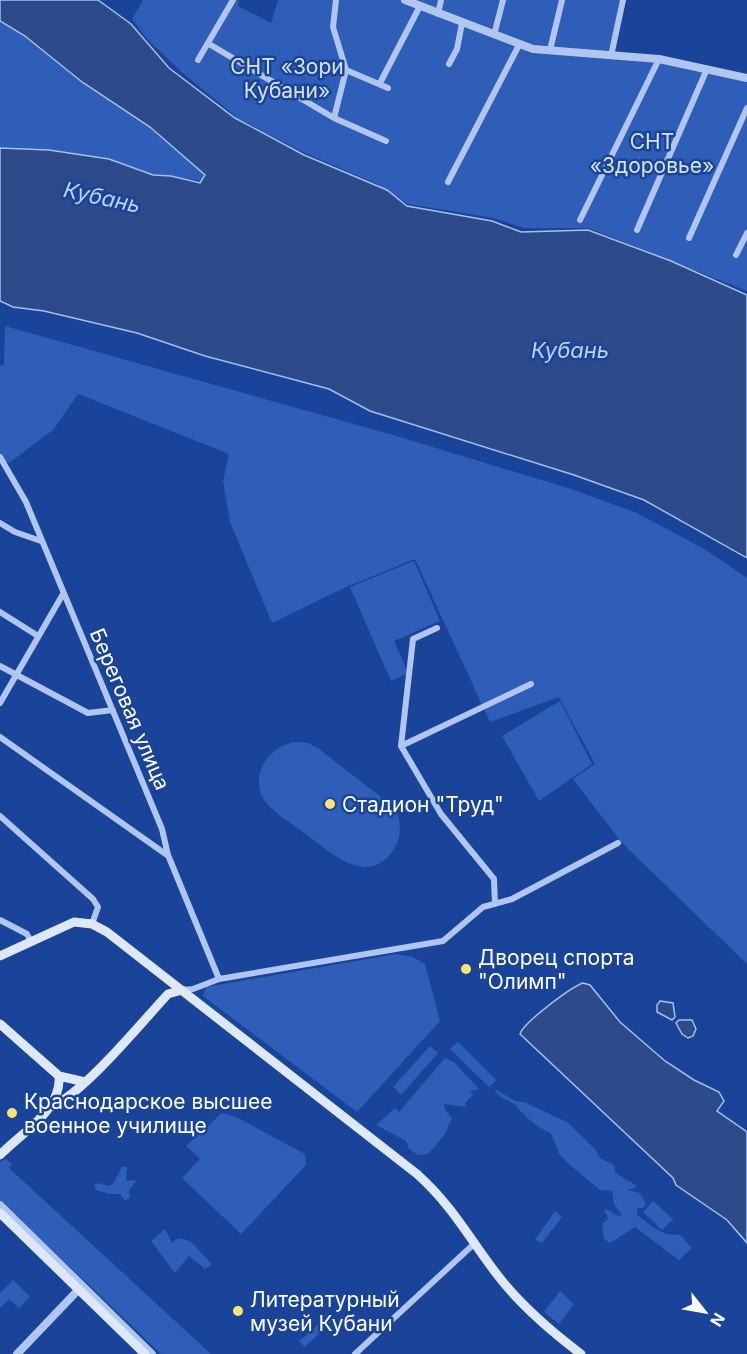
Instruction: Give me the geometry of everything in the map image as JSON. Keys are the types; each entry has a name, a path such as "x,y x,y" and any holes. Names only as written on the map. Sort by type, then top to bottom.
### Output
{"main road":[{"path":"0,956 74,922 92,924 107,932 417,1174 447,1203 501,1280 525,1308 581,1354"},
{"path":"0,1155 51,1107 61,1102 85,1082 168,994 182,990"},
{"path":"0,1024 59,1076 85,1082"},
{"path":"51,1107 59,1088 59,1076"},
{"path":"0,1213 149,1353"}],"street":[{"path":"198,60 233,0"},
{"path":"334,118 346,70 333,27 336,0"},
{"path":"405,0 519,45 550,50 659,59 747,78"},
{"path":"438,14 441,0"},
{"path":"494,35 503,0"},
{"path":"550,50 562,0"},
{"path":"611,56 623,0"},
{"path":"380,83 420,6"},
{"path":"449,64 457,49 462,23"},
{"path":"209,44 334,118 386,141"},
{"path":"448,182 519,45"},
{"path":"580,220 659,59"},
{"path":"637,230 708,69"},
{"path":"346,70 388,88"},
{"path":"689,238 747,108"},
{"path":"736,255 747,233"},
{"name":"Береговая улица","path":"0,457 26,502 162,829 168,855 219,979"},
{"path":"0,523 41,541"},
{"path":"0,704 63,594"},
{"path":"0,612 38,636"},
{"path":"437,628 413,639 401,746 441,814 494,879 495,904"},
{"path":"0,666 88,713 113,710"},
{"path":"401,746 531,684"},
{"path":"0,737 168,855"},
{"path":"0,816 93,899 98,907 92,924"},
{"path":"182,990 193,989 219,979 432,945 443,941 483,907 512,899 618,843"},
{"path":"0,920 27,934 31,942"},
{"path":"0,1205 80,1287 16,1354"},
{"path":"355,1354 463,1257 476,1242"}],"green space":[{"name":"СНТ «Здоровье»","path":"143,0 239,0 238,6 271,23 278,0 623,0 611,56 659,59 747,78 747,291 588,228 524,228 494,218 408,204 377,184 305,153 239,119 184,74 147,39 132,19"},
{"path":"0,21 25,36 82,82 150,127 203,172 203,181 153,175 109,159 49,150 0,148"},
{"path":"5,326 400,437 571,489 637,513 706,550 747,578 747,964 622,843 573,779 595,764 559,697 490,722 415,559 346,587 272,623 230,522 223,481 229,454 78,394 53,430 9,463 5,462 0,452 0,366 4,364"},
{"path":"414,561 440,621 394,641 408,673 391,681 350,587"},
{"path":"560,701 592,764 539,801 502,736"},
{"name":"Стадион \"Труд\"","path":"295,742 308,743 319,749 395,808 399,818 400,833 395,847 385,860 373,866 361,867 349,863 325,849 272,809 264,800 259,781 264,763 277,749"},
{"path":"396,954 413,957 425,964 440,1021 357,1112 203,996 206,987"},
{"path":"458,1042 496,1080 489,1087 450,1049"},
{"path":"430,1046 438,1053 401,1095 393,1087"},
{"path":"445,1058 454,1062 479,1089 470,1091 473,1095 465,1103 466,1107 444,1104 445,1110 452,1118 445,1134 428,1154 418,1155 409,1149 406,1141 376,1125 395,1108 399,1112"},
{"path":"495,1089 515,1101 524,1102 567,1122 596,1150 600,1158 614,1165 615,1173 637,1187 627,1190 640,1193 646,1204 643,1208 637,1208 637,1215 661,1232 679,1234 692,1248 679,1260 635,1227 610,1243 604,1239 602,1224 608,1219 606,1209 618,1216 622,1215 614,1204 612,1191 600,1190 570,1165 559,1154 551,1133 532,1122 513,1104 498,1095"},
{"path":"222,1113 234,1116 305,1154 306,1165 241,1234 182,1178 200,1159 186,1146"},
{"path":"6,1159 12,1164 9,1168 211,1354 161,1354 0,1200 0,1162"},
{"path":"122,1167 127,1167 126,1181 137,1180 129,1190 130,1198 125,1200 120,1194 96,1190 94,1185 99,1183 108,1186 113,1184"},
{"path":"653,1201 673,1219 662,1230 643,1212"},
{"path":"555,1211 562,1217 542,1243 535,1240"},
{"path":"165,1229 172,1243 178,1238 190,1241 212,1264 205,1269 189,1256 175,1273 151,1241"},
{"path":"13,1280 30,1297 19,1308 9,1299 0,1308 0,1293"},
{"path":"560,1291 574,1304 559,1324 544,1312"},
{"path":"326,1314 331,1315 332,1321 305,1347 299,1341 314,1329"}],"water":[{"name":"Кубань","path":"0,0 98,0 131,24 169,68 235,118 304,155 387,190 407,206 492,221 521,232 588,230 671,261 747,295 747,558 644,500 574,475 370,411 329,389 205,356 137,333 44,311 13,307 0,301 0,148 49,150 109,159 153,175 171,176 200,183 205,175 150,127 82,82 25,36 0,21"},
{"path":"583,983 590,985 620,1022 665,1061 694,1080 719,1092 724,1101 717,1111 747,1132 747,1243 727,1220 676,1185 673,1178 520,1034 529,1022 548,1006"},
{"path":"660,1001 673,1003 675,1017 672,1020 657,1012 657,1005"},
{"path":"679,1020 692,1020 696,1029 693,1036 688,1038 682,1034 676,1023"}],"place":[{"name":"Стадион \"Труд\"","path":"330,804"},
{"name":"Дворец спорта \"Олимп\"","path":"466,969"},
{"name":"Краснодарское высшее военное училище","path":"12,1113"},
{"name":"Литературный музей Кубани","path":"238,1311"}],"park label":[{"name":"СНТ «Зори Кубани»","path":"287,78"}]}
